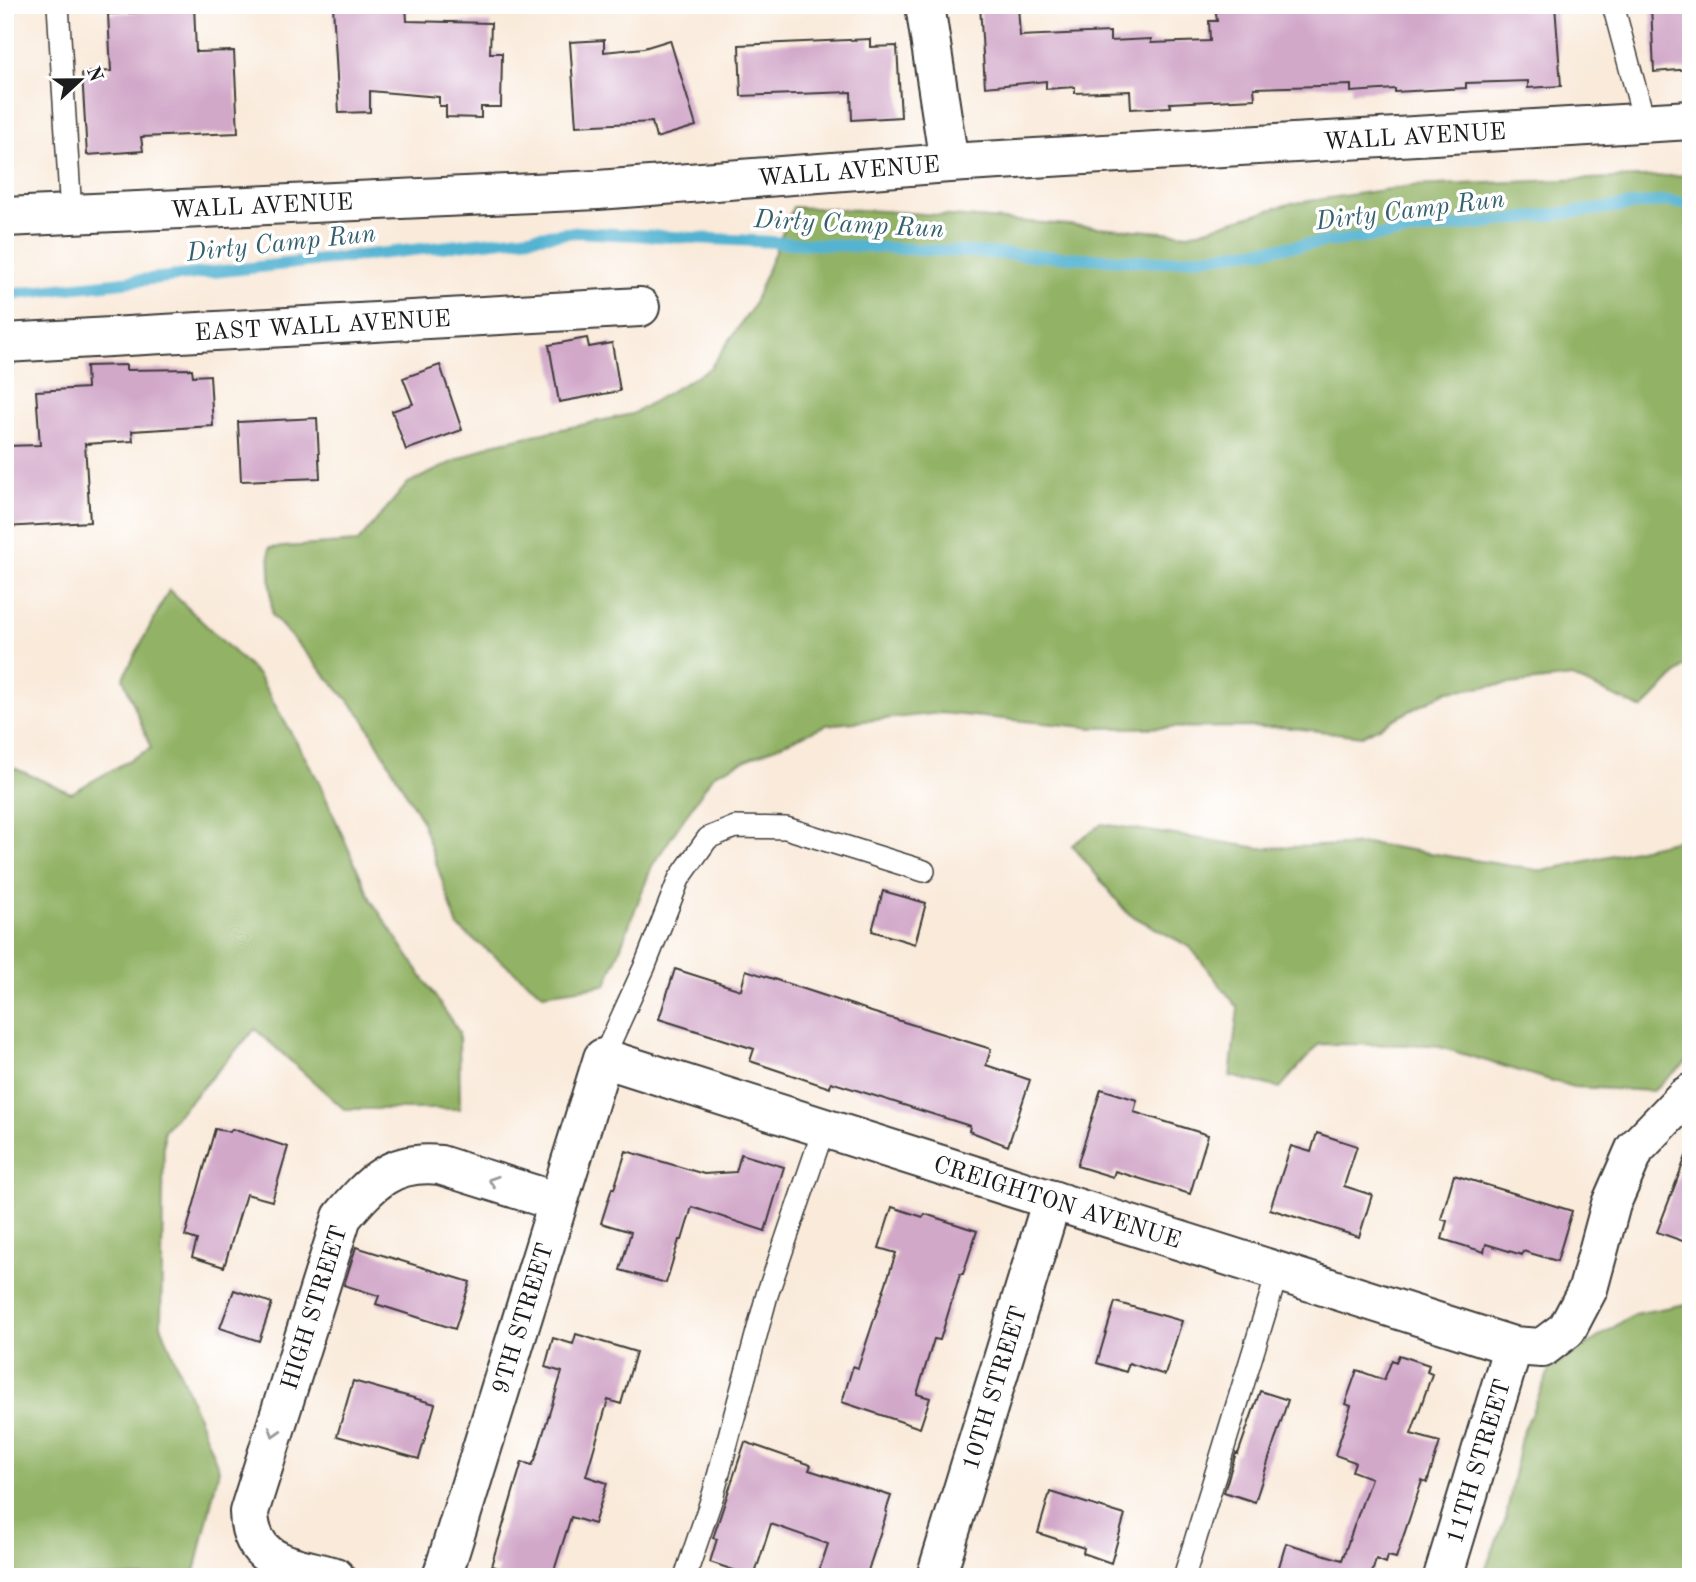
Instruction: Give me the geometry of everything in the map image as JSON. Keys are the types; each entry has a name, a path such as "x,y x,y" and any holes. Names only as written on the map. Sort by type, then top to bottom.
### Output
{"street":[{"path":"925,5 949,163"},
{"name":"WALL AVENUE","path":"5,217 598,190 949,163 1691,120"},
{"name":"EAST WALL AVENUE","path":"5,343 640,307"},
{"name":"CREIGHTON AVENUE","path":"603,1058 1513,1346"},
{"name":"9TH STREET","path":"442,1577 603,1058"},
{"path":"1513,1346 1542,1348 1567,1329 1588,1289 1611,1204 1635,1149 1691,1093"},
{"name":"HIGH STREET","path":"335,1577 275,1560 263,1551 254,1540 249,1526 249,1511 342,1217 361,1194 381,1177 402,1167 421,1163 440,1165 558,1202"},
{"name":"10TH STREET","path":"936,1577 1052,1200"},
{"name":"11TH STREET","path":"1443,1577 1513,1346"}],"lane":[{"path":"58,5 71,214"},
{"path":"1613,5 1645,124"},
{"path":"603,1058 644,968 679,879 708,838 736,827 786,828 924,871"},
{"path":"685,1577 713,1495 767,1295 824,1128"},
{"path":"1184,1577 1278,1271"}],"green space":[{"path":"1691,175 1691,659 1643,709 1572,677 1448,691 1362,736 1283,727 1095,728 941,713 826,725 714,774 652,866 606,985 543,994 458,927 421,819 362,716 272,615 269,548 358,542 408,483 492,444 632,414 710,368 752,308 793,207 883,211 1189,234 1289,204 1410,186"},
{"path":"169,590 258,675 318,780 371,900 459,1032 460,1109 344,1109 255,1029 164,1130 161,1325 219,1469 194,1577 5,1577 5,764 71,793 151,748 123,678"},
{"path":"1102,824 1260,848 1373,844 1543,871 1691,837 1691,1058 1653,1091 1573,1087 1433,1045 1319,1044 1280,1088 1230,1076 1238,1008 1190,947 1127,913 1072,845"},
{"path":"1691,1303 1691,1577 1482,1577 1506,1518 1521,1437 1550,1369 1634,1314"}],"building":[{"path":"161,5 194,5 196,52 234,51 238,133 141,137 143,151 87,155 82,73 111,71 108,14 161,11"},
{"path":"333,5 406,5 407,21 491,23 490,53 502,53 501,107 481,107 481,118 446,117 446,106 439,106 439,97 370,91 370,112 339,113"},
{"path":"980,5 1018,5 1020,36 1110,32 1110,41 1151,39 1151,43 1210,41 1209,21 1217,21 1215,5 1354,5 1354,9 1381,9 1449,5 1555,5 1561,86 1528,88 1528,81 1466,83 1466,88 1395,92 1395,89 1351,92 1351,85 1254,88 1255,99 1170,103 1171,107 1131,109 1130,91 1075,93 1075,87 1046,89 1046,81 985,87"},
{"path":"1651,5 1691,5 1691,69 1654,72"},
{"path":"870,39 870,47 897,46 901,117 852,120 851,92 741,96 739,45"},
{"path":"604,40 604,52 644,48 670,40 696,126 656,138 652,122 576,126 570,42"},
{"path":"587,338 589,347 612,343 620,391 559,402 549,345"},
{"path":"126,365 126,370 192,369 193,376 210,375 213,426 132,431 133,441 85,444 90,522 5,527 5,446 40,445 36,391 87,388 86,366"},
{"path":"440,365 462,430 406,450 392,411 413,404 403,378"},
{"path":"317,418 320,478 241,481 238,422"},
{"path":"883,891 926,903 915,944 872,931"},
{"path":"675,969 741,990 746,970 991,1049 986,1065 1030,1080 1008,1146 969,1131 970,1126 831,1082 830,1088 750,1061 754,1049 659,1019"},
{"path":"1101,1089 1137,1100 1134,1112 1208,1135 1190,1194 1115,1171 1113,1177 1077,1166"},
{"path":"215,1129 230,1132 232,1129 288,1147 272,1201 246,1194 224,1267 192,1257 197,1240 185,1236"},
{"path":"1317,1133 1357,1146 1344,1186 1372,1195 1359,1237 1270,1209 1291,1146 1311,1152"},
{"path":"626,1151 704,1174 736,1172 741,1154 784,1167 765,1231 692,1207 666,1283 620,1270 631,1232 601,1223"},
{"path":"1688,1151 1691,1152 1691,1244 1657,1232"},
{"path":"1454,1175 1572,1211 1557,1261 1523,1251 1522,1255 1486,1244 1484,1252 1442,1239 1447,1221 1441,1219"},
{"path":"892,1207 923,1217 925,1214 977,1231 963,1274 960,1274 940,1340 934,1339 917,1394 930,1398 920,1428 842,1402 853,1366 858,1368 896,1253 879,1248"},
{"path":"356,1247 470,1282 455,1329 376,1304 379,1296 344,1285"},
{"path":"234,1290 272,1303 259,1341 220,1328"},
{"path":"1115,1302 1182,1321 1165,1375 1129,1363 1126,1372 1097,1363"},
{"path":"576,1334 636,1352 621,1404 608,1400 586,1476 607,1483 594,1524 571,1517 552,1577 495,1577 499,1568 491,1566 522,1462 532,1465 535,1460 562,1372 545,1367 553,1338 573,1344"},
{"path":"1399,1355 1429,1365 1427,1372 1432,1374 1411,1434 1440,1442 1427,1483 1422,1481 1396,1558 1388,1556 1386,1563 1376,1559 1371,1577 1276,1577 1286,1543 1342,1560 1371,1478 1352,1471 1355,1462 1335,1455 1351,1406 1345,1404 1357,1370 1384,1380 1392,1360 1396,1362"},
{"path":"353,1381 435,1404 419,1459 337,1436"},
{"path":"1260,1391 1288,1400 1255,1502 1224,1492"},
{"path":"745,1442 811,1465 809,1470 891,1496 866,1577 817,1577 828,1544 771,1524 754,1577 710,1562 717,1539 713,1538"},
{"path":"1050,1492 1125,1515 1111,1563 1083,1553 1084,1548 1038,1533"}],"waterway":[{"name":"Dirty Camp Run","path":"5,295 576,232 1162,262 1665,201 1691,204"}]}
